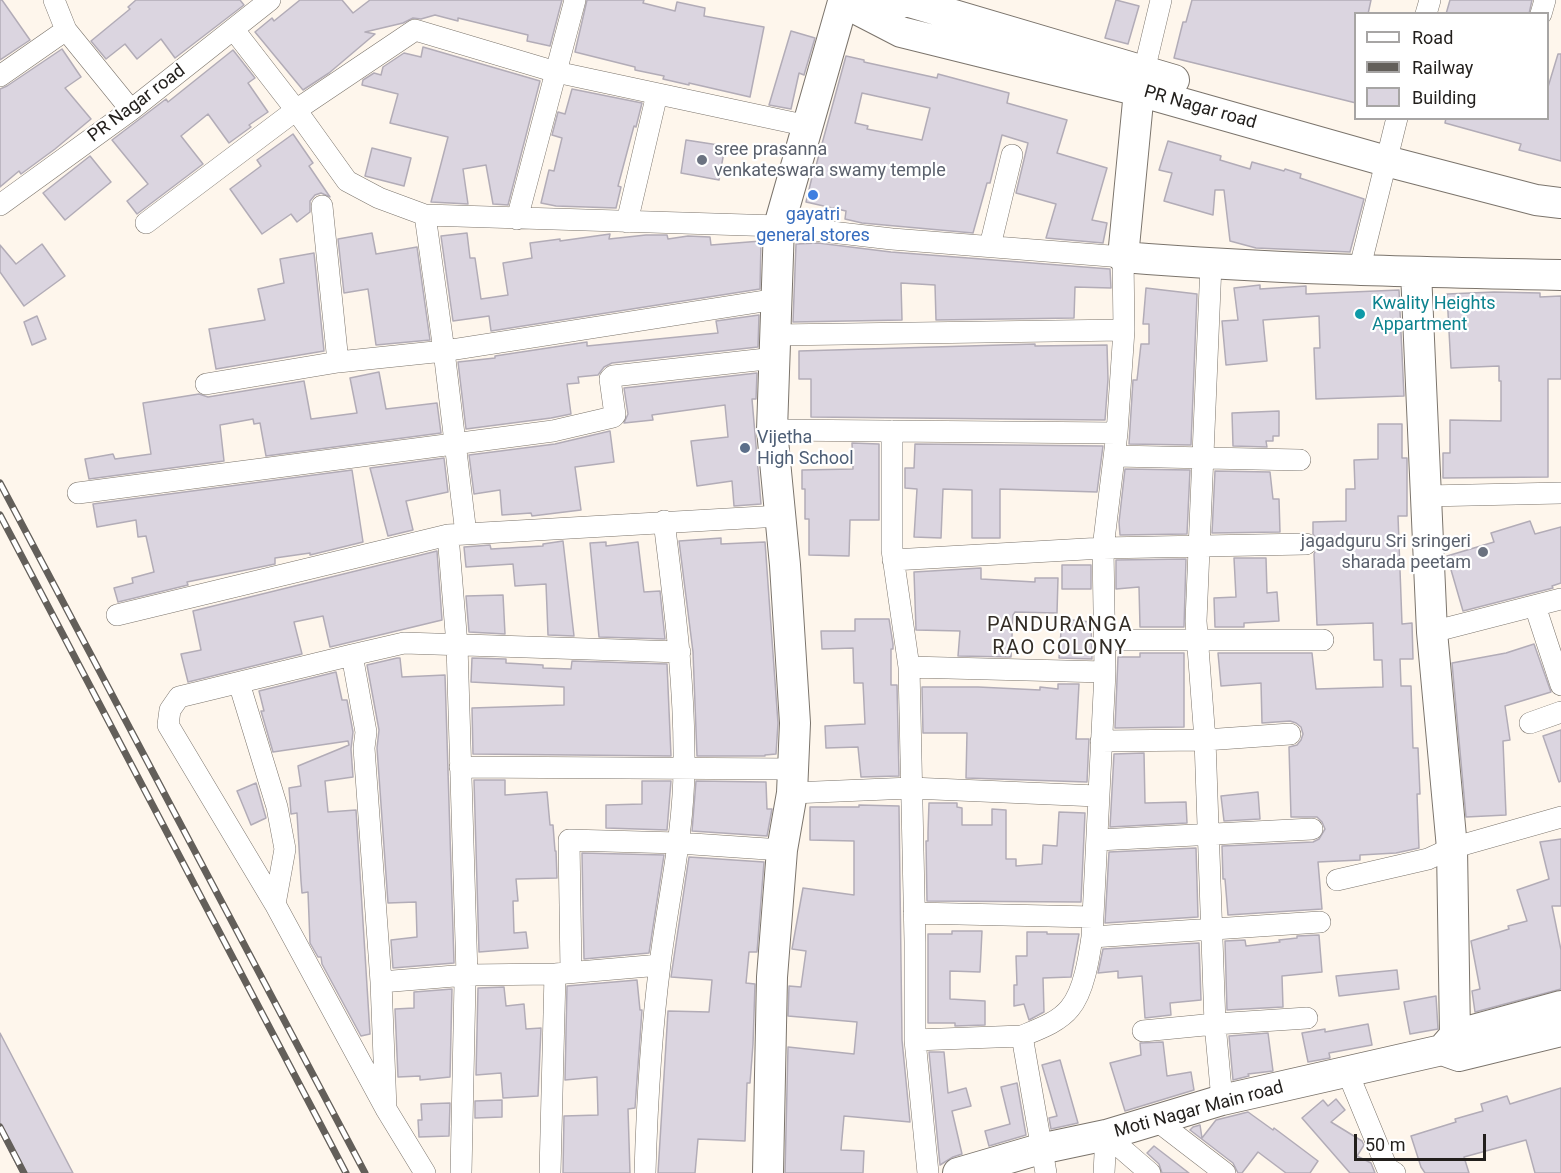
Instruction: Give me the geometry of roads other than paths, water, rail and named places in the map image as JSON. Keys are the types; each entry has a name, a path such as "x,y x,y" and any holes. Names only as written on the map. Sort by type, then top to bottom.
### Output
{"street":[{"path":"54,0 66,30 131,110"},
{"name":"PR Nagar road","path":"0,205 131,110 270,0"},
{"path":"517,219 575,0"},
{"path":"915,1040 1022,1036 1052,1023 1071,1008 1086,974 1098,840 1097,796 1105,672 1103,548 1117,433 1124,330 1123,257 1142,81 1161,0"},
{"path":"768,1173 772,977 782,850 793,781 795,712 785,565 772,430 779,226 808,126 838,1"},
{"name":"PR Nagar road","path":"838,1 910,1 1142,81"},
{"name":"PR Nagar road","path":"838,1 901,32 1142,81 1391,141 1553,188 1561,195"},
{"path":"0,76 66,30"},
{"path":"234,30 347,181 379,198 425,215 779,226 892,239 1211,264 1359,271 1561,275"},
{"path":"146,223 296,110 416,30 556,72 808,126"},
{"path":"627,222 657,94"},
{"path":"1359,271 1391,141"},
{"name":"PR Nagar road","path":"1391,141 1536,200 1561,203"},
{"path":"990,246 1012,155"},
{"path":"322,206 338,362"},
{"path":"425,215 455,445 457,645 467,975 461,1173"},
{"path":"1211,264 1196,621 1205,740 1215,1024 1222,1100"},
{"path":"1416,272 1432,632 1452,848 1452,1047"},
{"path":"206,384 338,362 444,351 777,299"},
{"path":"78,493 553,431 613,417 615,415 610,379 613,376 776,346 1124,330"},
{"path":"772,430 1117,433"},
{"path":"892,431 893,560 909,667 915,1040 928,1173"},
{"path":"1115,456 1300,460"},
{"path":"1427,496 1561,493"},
{"path":"117,615 457,535 664,521 780,516"},
{"path":"645,1173 647,1108 660,965 678,843 684,767 680,652 664,521"},
{"path":"893,560 1103,548 1306,544"},
{"path":"1432,632 1561,599"},
{"path":"1535,606 1561,685"},
{"path":"1105,640 1323,640"},
{"path":"425,1173 386,1109 275,903 168,725 170,710 179,697 404,643 680,652"},
{"path":"352,655 366,732 364,747 381,982 386,1109"},
{"path":"909,667 1105,672"},
{"path":"239,683 277,807 285,849 275,903"},
{"path":"1530,723 1561,712"},
{"path":"1101,741 1205,740 1290,734"},
{"path":"460,767 684,767 793,781 1097,796"},
{"path":"1337,880 1428,858 1452,848 1561,817"},
{"path":"1098,840 1312,829"},
{"path":"550,1173 569,840 678,843 782,850"},
{"path":"914,913 1092,927 1212,930 1320,922"},
{"path":"381,982 467,975 563,973 660,965"},
{"name":"Moti Nagar Main road","path":"1452,1047 1561,1006"},
{"path":"1143,1031 1308,1018"},
{"name":"Moti Nagar Main road","path":"958,1173 1043,1161 1106,1136 1222,1100 1452,1047 1561,1031"},
{"path":"1022,1036 1043,1161"},
{"path":"1347,1071 1387,1168 1395,1173"},
{"path":"1156,1120 1225,1173"},
{"path":"1104,1173 1106,1136"},
{"path":"1106,1136 1150,1173"}],"railway":[{"path":"0,483 365,1173"},
{"path":"0,515 346,1173"},
{"path":"0,1127 24,1173"}],"place":[{"name":"sree prasanna venkateswara swamy temple","path":"702,160"},
{"name":"gayatri general stores","path":"813,195"},
{"name":"Kwality Heights Appartment","path":"1360,314"},
{"name":"Vijetha High School","path":"745,448"},
{"name":"jagadguru Sri sringeri sharada peetam","path":"1483,552"}],"district":[{"name":"PANDURANGA RAO COLONY","path":"1060,638"}]}
